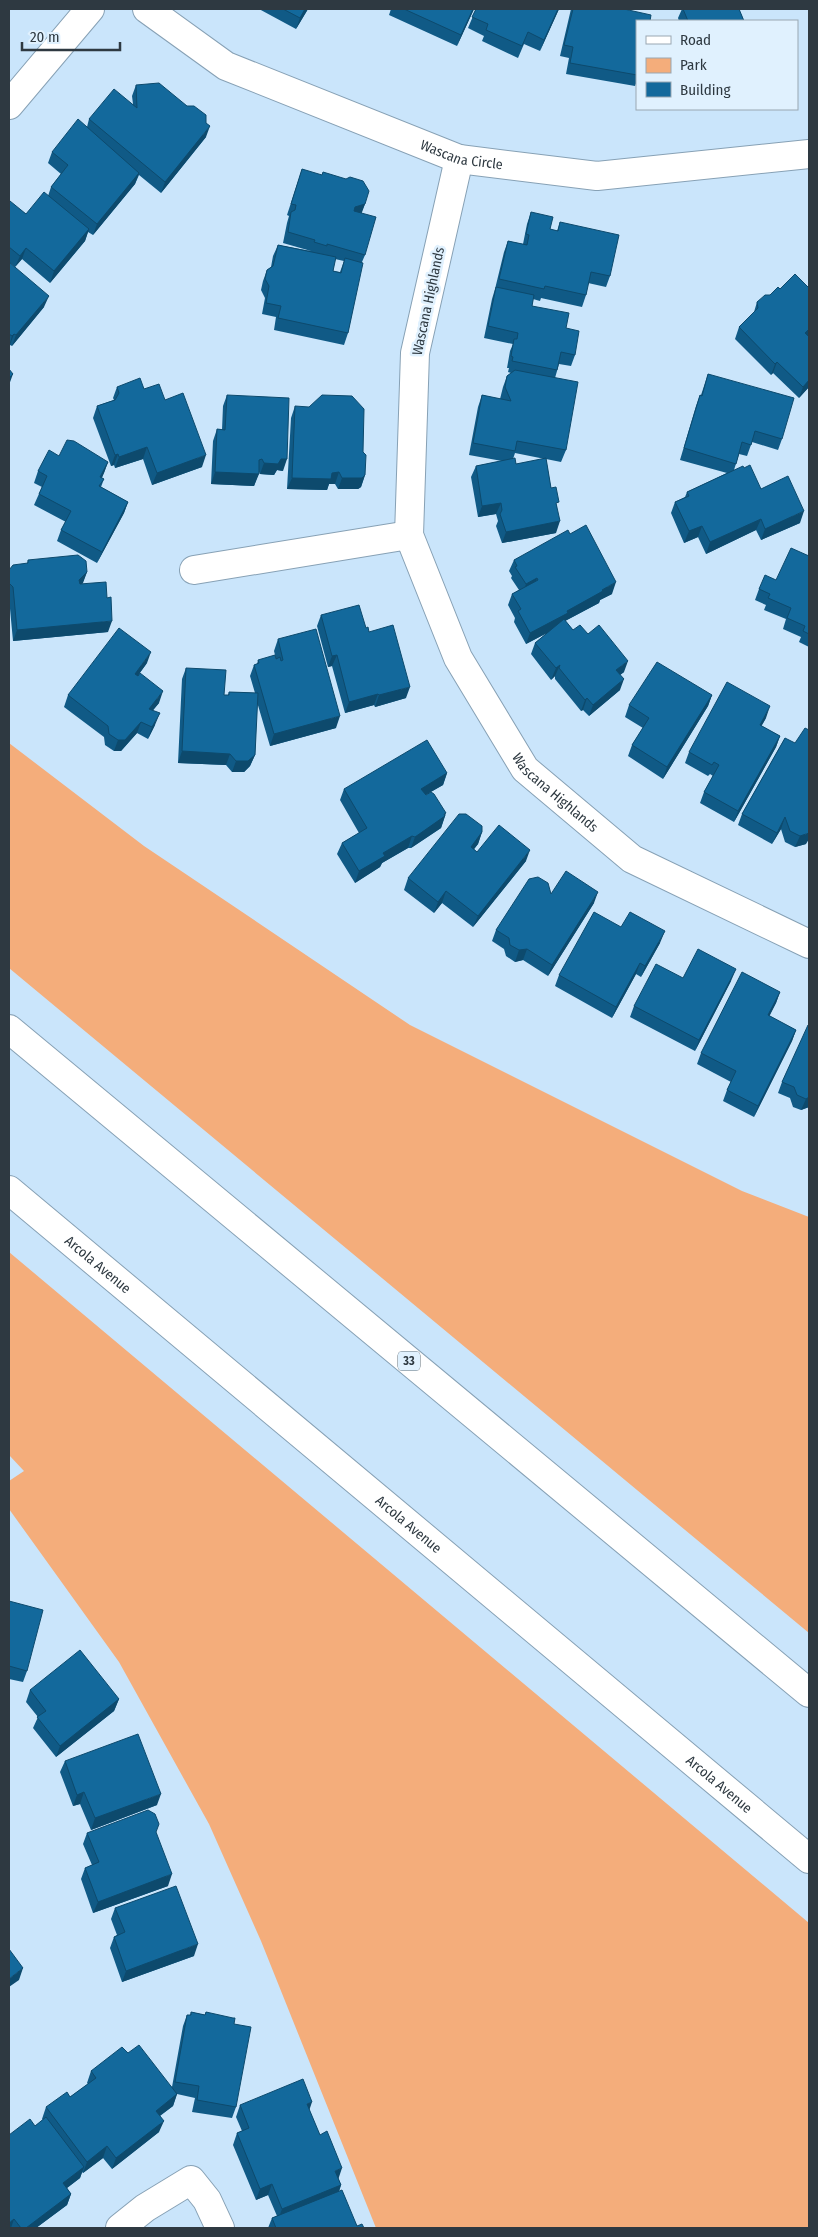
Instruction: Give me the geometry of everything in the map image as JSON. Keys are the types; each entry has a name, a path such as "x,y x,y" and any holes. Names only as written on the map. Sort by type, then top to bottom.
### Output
{"street":[{"path":"9,105 90,9"},
{"name":"Wascana Circle","path":"147,9 226,66 459,160 597,176 809,154"},
{"name":"Wascana Highlands","path":"459,160 415,353 409,535 458,658 525,769 632,859 809,944"},
{"path":"194,570 409,535"},
{"name":"33","path":"9,1030 809,1693"},
{"name":"Arcola Avenue","path":"9,1190 809,1858"},
{"path":"120,2228 145,2208 191,2180 207,2200 220,2228"}],"green space":[{"path":"9,743 144,846 410,1025 742,1191 809,1217 809,1633 9,968"},
{"path":"9,1252 809,1923 809,2228 376,2228 261,1941 209,1824 119,1662 9,1509 9,1481 24,1471 9,1455"}],"building":[{"path":"283,9 305,9 300,18"},
{"path":"404,9 473,9 461,35"},
{"path":"476,9 558,9 544,40 528,32 522,46 486,30 488,24 472,17"},
{"path":"573,9 624,9 651,15 650,20 636,20 636,75 570,63 573,47 564,45"},
{"path":"683,9 739,9 744,20 688,20"},
{"path":"159,83 187,106 194,106 206,115 206,123 210,126 165,182 89,119 114,89 137,108 136,85"},
{"path":"78,119 139,173 97,224 51,187 68,165 52,152"},
{"path":"302,169 322,175 323,172 346,179 350,177 363,181 369,191 365,204 355,207 354,211 376,217 365,255 327,244 327,246 314,242 315,240 288,232 291,212 295,210 296,205 291,204"},
{"path":"44,192 89,229 54,271 26,248 20,256 9,247 10,201 26,214"},
{"path":"531,212 553,217 550,229 558,231 560,222 619,235 610,276 591,272 586,295 545,286 544,289 499,279 508,241 527,245 529,235 526,234"},
{"path":"278,245 336,257 333,271 341,273 345,258 363,263 348,333 278,318 281,306 266,303 269,286 265,279 267,270 273,266"},
{"path":"9,262 49,296 16,335 12,336 9,334"},
{"path":"795,274 809,288 809,329 805,333 809,337 809,380 803,387 777,362 775,364 739,327 758,308 757,302 765,295 770,295 778,287 780,289"},
{"path":"496,287 534,295 532,306 569,313 566,328 579,331 575,355 561,352 557,370 512,361 514,339 517,339 518,333 488,326"},
{"path":"9,369 13,374 9,378"},
{"path":"515,370 578,382 566,450 517,441 515,451 473,443 482,395 511,401 505,387 507,376"},
{"path":"708,374 794,398 782,439 755,431 751,445 742,442 736,464 684,448"},
{"path":"140,378 144,389 159,384 165,400 183,393 206,455 157,473 147,447 119,457 118,454 115,455 97,406 115,400 119,393 117,387"},
{"path":"227,395 289,398 287,459 281,459 278,464 264,463 262,459 259,460 259,474 215,472 217,429 225,430"},
{"path":"322,395 352,396 364,409 363,452 366,455 365,475 362,478 342,478 339,472 332,473 331,479 292,478 295,406 309,407"},
{"path":"67,440 74,441 108,462 100,477 104,479 99,486 128,502 102,552 61,530 71,511 39,494 47,476 38,471 49,450 59,456"},
{"path":"515,458 516,464 546,458 551,488 556,487 559,502 556,503 560,521 506,532 500,514 502,510 501,503 482,506 476,466"},
{"path":"750,465 761,489 788,476 804,511 765,529 761,519 710,542 702,526 689,531 675,502 689,496 687,492 743,466 744,468"},
{"path":"586,525 616,582 567,611 568,613 530,633 518,611 521,609 512,594 538,580 537,578 526,584 515,567 517,566 514,560 568,530 570,534"},
{"path":"791,548 809,556 809,634 803,631 805,626 787,618 791,608 768,598 770,594 759,589 765,575 776,580"},
{"path":"78,555 86,561 87,572 79,580 80,584 106,582 107,598 111,597 112,621 17,630 13,587 9,583 9,570 13,565 28,563 28,560"},
{"path":"359,605 369,632 393,625 410,687 349,702 337,655 332,656 321,615"},
{"path":"564,619 573,630 580,625 588,634 599,625 628,661 616,670 624,679 593,705 587,698 585,700 559,668 560,665 556,668 535,643"},
{"path":"119,628 151,652 135,674 138,676 140,673 163,691 149,709 160,713 152,727 141,722 125,740 118,740 109,734 108,726 68,695"},
{"path":"316,629 340,716 274,734 254,665 259,663 258,660 275,655 276,659 280,657 281,661 283,660 278,639"},
{"path":"657,662 712,695 667,767 632,745 649,718 629,705"},
{"path":"186,668 226,670 224,695 229,695 229,692 258,693 255,755 248,761 236,761 230,754 182,751"},
{"path":"727,682 770,706 760,725 780,736 738,811 704,792 719,765 714,762 712,765 689,752"},
{"path":"805,728 809,730 809,833 800,836 790,831 785,817 777,833 742,814 785,738 795,743"},
{"path":"427,740 447,773 421,789 426,795 431,792 434,794 446,813 444,814 445,816 415,837 412,836 383,853 385,856 359,871 342,843 367,828 344,789"},
{"path":"459,814 466,814 482,826 482,832 471,847 477,852 499,825 530,850 478,916 446,891 438,902 408,878"},
{"path":"566,871 598,892 552,965 527,949 519,950 510,945 509,938 496,930 529,879 538,877 548,883 551,894"},
{"path":"594,912 621,927 630,912 665,931 645,966 640,963 616,1007 559,975"},
{"path":"698,949 736,969 699,1040 634,1006 656,964 683,978"},
{"path":"742,972 780,992 768,1015 796,1030 758,1106 727,1090 736,1071 701,1053"},
{"path":"808,1025 809,1097 806,1099 797,1095 794,1087 782,1082"},
{"path":"9,1601 43,1610 27,1671 9,1666"},
{"path":"80,1650 119,1699 60,1746 37,1717 46,1711 30,1690"},
{"path":"138,1734 161,1794 95,1818 84,1792 77,1795 65,1761"},
{"path":"148,1810 155,1814 159,1824 156,1832 172,1874 98,1902 85,1868 99,1862 87,1833"},
{"path":"176,1886 198,1944 126,1971 114,1937 125,1932 115,1908"},
{"path":"9,1949 23,1968 9,1979"},
{"path":"191,2012 205,2015 206,2012 235,2018 234,2024 251,2027 236,2107 197,2100 199,2086 175,2082 187,2015 191,2015"},
{"path":"139,2045 177,2094 156,2111 164,2121 116,2158 107,2146 87,2162 46,2107 67,2092 70,2097 96,2078 91,2071 122,2047 128,2053"},
{"path":"303,2079 312,2102 307,2104 320,2135 327,2131 342,2168 335,2171 341,2185 282,2209 272,2184 260,2189 237,2133 249,2128 240,2105"},
{"path":"46,2117 84,2167 63,2183 71,2194 26,2228 21,2228 14,2219 9,2223 9,2135 30,2119 35,2126"},
{"path":"342,2190 357,2226 362,2224 364,2228 276,2228 272,2218"}]}
